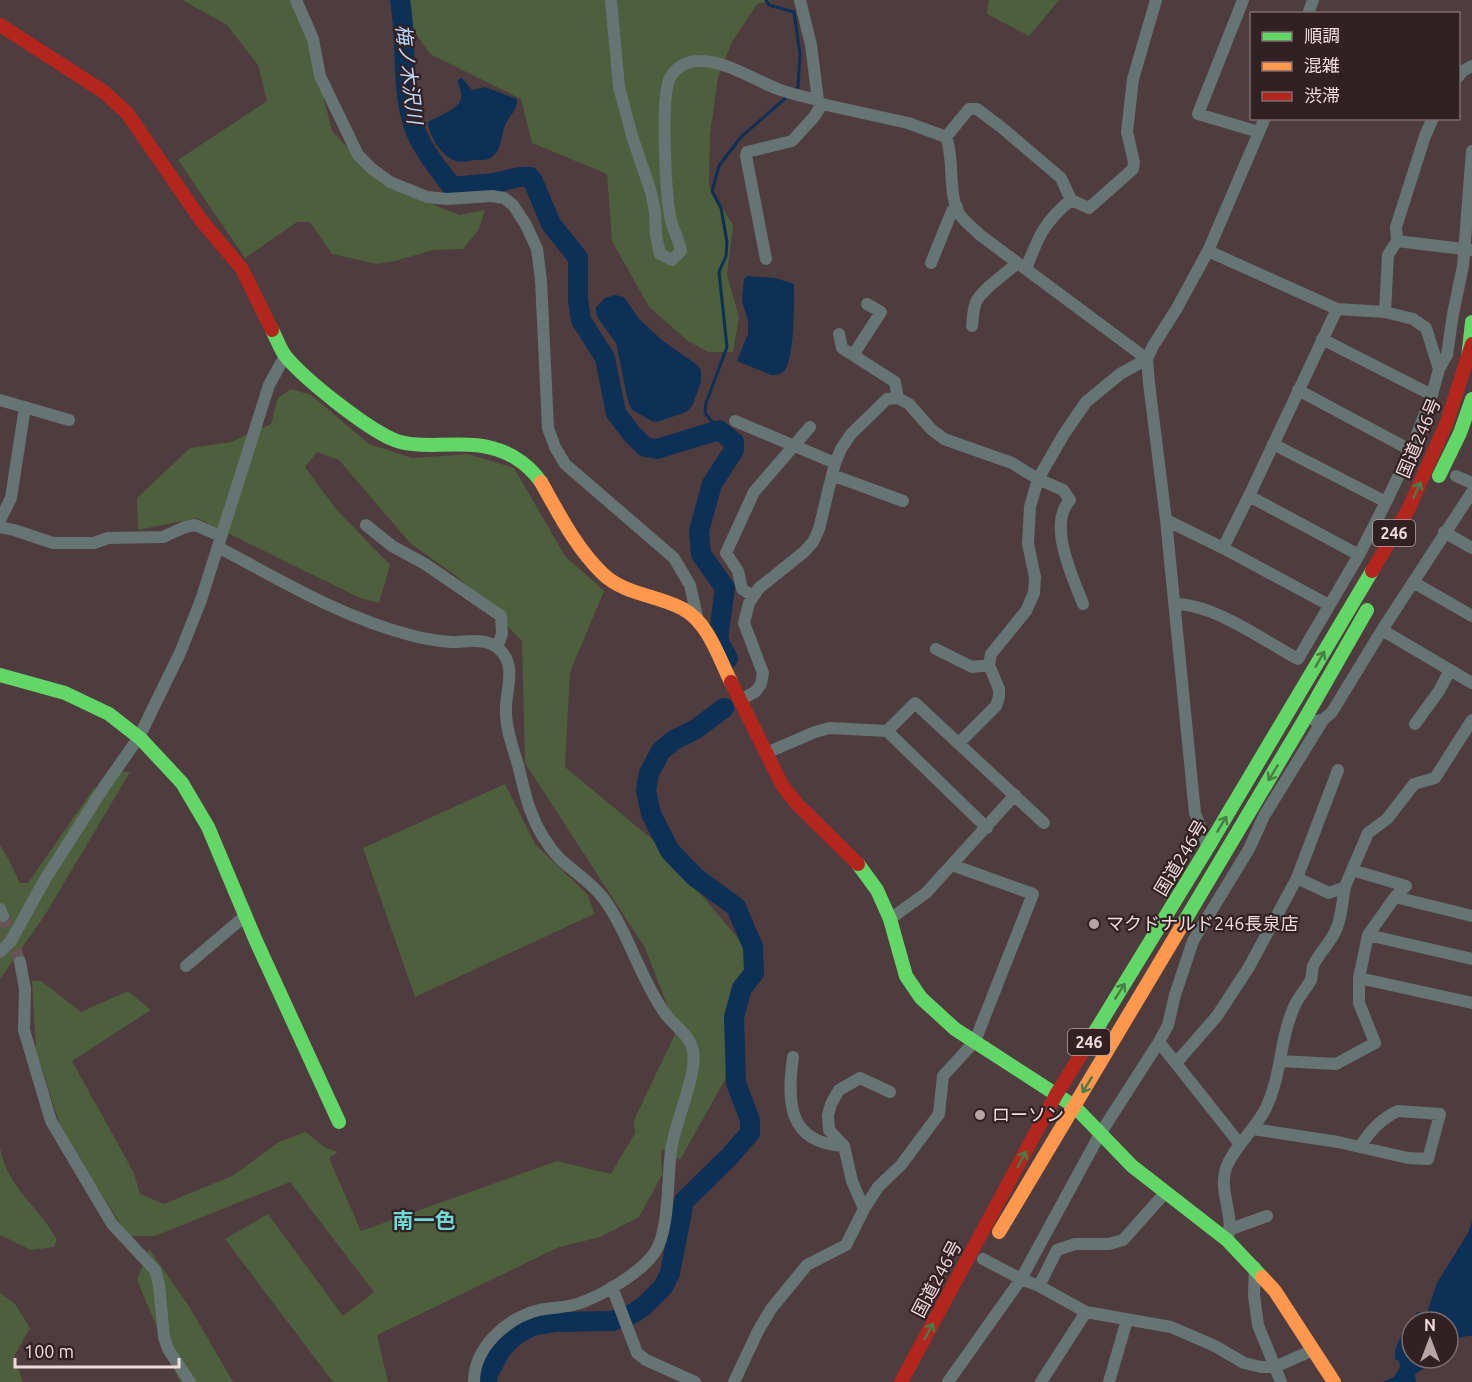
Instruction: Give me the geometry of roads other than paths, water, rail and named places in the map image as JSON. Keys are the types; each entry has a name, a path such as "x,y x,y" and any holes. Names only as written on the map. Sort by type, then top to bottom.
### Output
{"main road":[{"path":"0,25 104,92 127,113 201,220 242,269 285,356 311,382 374,429 398,442 419,445 478,444 502,451 522,462 537,476 572,537 604,575 629,590 684,609 698,621 708,635 782,785 797,804 851,855 877,890 890,919 906,976 921,998 955,1029 1074,1106 1132,1166 1165,1193 1229,1234 1275,1292 1333,1381"},
{"path":"1468,360 1472,322"},
{"name":"国道246号","path":"901,1382 1056,1095 1208,848 1408,510 1447,422 1472,344"},
{"name":"国道246号","path":"1416,524 1460,433 1472,399"},
{"path":"1460,433 1472,423"},
{"name":"国道246号","path":"972,1280 1303,723 1377,593"},
{"path":"0,675 74,696 104,711 140,737 177,776 194,800 213,839 245,916 339,1122"}],"street":[{"path":"296,0 313,39 320,76 358,155 371,168 390,182 427,197 447,199 492,196 504,198 513,205 526,225 537,249 541,280 548,428 555,447 565,464 674,558 690,585 698,621"},
{"path":"611,0 619,87 632,136 651,192 660,254 672,260 681,251 670,219 667,186 665,131 667,89 670,79 682,65 700,60 715,63 779,90 908,123 946,136"},
{"path":"766,259 746,156 747,152 792,141 814,117 820,102 811,45 800,0"},
{"path":"946,136 969,109 976,109 1001,127 1060,178 1071,200 1089,208 1133,169 1134,162 1127,132 1133,79 1156,0"},
{"path":"1243,0 1198,114 1259,132"},
{"path":"1215,869 1195,813 1148,359 1153,346 1208,251 1264,120"},
{"path":"1385,312 1388,255 1397,241 1396,227 1432,120"},
{"path":"946,136 960,215 980,235 1148,359"},
{"path":"1175,604 1190,604 1209,610 1298,659 1359,555 1414,452 1439,369 1448,355 1453,314 1468,249 1472,151"},
{"path":"972,326 976,302 995,281 1022,266 1053,215 1071,200"},
{"path":"931,263 952,211 957,207"},
{"path":"1397,241 1468,249"},
{"path":"1208,251 1336,309 1385,312 1413,320 1426,328 1439,369"},
{"path":"853,355 881,312 867,304"},
{"path":"1223,548 1250,496 1336,309"},
{"path":"839,334 842,348 896,382 898,398"},
{"path":"1322,339 1432,395"},
{"path":"0,952 11,941 44,881 104,787 140,737 180,653 201,600 269,385 285,356"},
{"path":"959,743 996,706 999,689 989,665 991,654 1026,611 1035,593 1035,577 1029,544 1029,516 1038,479 1086,402 1120,374 1148,359"},
{"path":"1298,390 1414,452"},
{"path":"740,700 755,692 763,673 744,623 745,612 759,588 813,542 819,529 841,449 860,424 887,399 898,398 909,404 931,429 944,439 1012,463 1038,479 1063,490 1070,500 1065,505 1061,517 1063,550 1083,604"},
{"path":"0,400 69,420"},
{"path":"0,520 11,498 25,407"},
{"path":"735,421 794,446 834,469 903,501"},
{"path":"753,596 742,589 738,571 726,553 754,492 810,427"},
{"path":"1273,444 1386,502"},
{"path":"1455,476 1472,483"},
{"path":"948,1382 1021,1279 1100,1134 1159,1042 1168,1024 1193,941 1249,849 1264,816 1323,720 1332,712 1444,532 1472,492"},
{"path":"1250,496 1359,555"},
{"path":"1166,520 1329,605"},
{"path":"0,527 53,543 93,543 108,538 163,537 195,525 219,542 341,612 380,627 422,639 450,642 485,641 497,647 506,657 511,671 505,710 507,728 530,810 541,834 558,857 602,896 615,916 664,1013 684,1034 693,1050 691,1074 671,1148 663,1235 655,1252 644,1265 612,1287 579,1304 537,1311 499,1330 482,1355 474,1375 474,1382"},
{"path":"366,525 392,546 425,564 501,616 501,634 497,647"},
{"path":"1444,532 1472,548"},
{"path":"1413,582 1472,616"},
{"path":"1382,630 1472,683"},
{"path":"936,649 972,667 989,665"},
{"path":"1415,724 1439,691 1450,670"},
{"path":"887,731 915,703 1044,823"},
{"path":"1303,723 1323,720"},
{"path":"1267,1216 1229,1234 1223,1180 1227,1167 1239,1143 1253,1129 1275,1089 1283,1039 1294,1005 1311,978 1314,965 1336,930 1345,887 1368,832 1387,819 1414,784 1435,778 1472,720"},
{"path":"766,753 830,728 887,731 987,828"},
{"path":"1176,1063 1224,1006 1249,967 1297,878 1338,770"},
{"path":"890,919 926,893 1016,795"},
{"path":"734,1382 771,1309 807,1265 846,1245 878,1187 902,1165 939,1114 943,1076 975,1041 1033,894 952,865"},
{"path":"1280,1061 1336,1064 1375,1043 1359,1003 1359,978 1368,935 1395,897 1406,886 1352,870"},
{"path":"1297,878 1329,893 1345,887"},
{"path":"1395,897 1472,916"},
{"path":"186,966 245,916"},
{"path":"1368,935 1472,959"},
{"path":"20,962 25,989 24,1030 51,1121 112,1224 155,1270 159,1285 164,1337 168,1349 190,1382"},
{"path":"1359,978 1472,1003"},
{"path":"1159,1042 1239,1143"},
{"path":"793,1057 790,1106 795,1119 806,1134 830,1145 844,1146"},
{"path":"864,1209 852,1181 844,1146 830,1130 828,1114 839,1090 860,1078 890,1092"},
{"path":"1253,1129 1360,1147 1408,1158 1428,1159 1440,1114 1398,1111 1368,1134 1360,1147"},
{"path":"1039,1286 1057,1251 1076,1244 1109,1244 1123,1240 1165,1193"},
{"path":"983,1259 1086,1312 1171,1327 1215,1346 1244,1363 1275,1367 1313,1350"},
{"path":"1255,1267 1254,1295 1258,1325 1281,1382"},
{"path":"612,1287 637,1353 646,1360 695,1382"},
{"path":"1041,1382 1086,1312"},
{"path":"1109,1382 1127,1320"}],"water":[{"path":"462,78 472,90 485,87 517,99 515,109 506,123 500,146 488,159 456,161 445,155 431,133 428,122 459,103 461,94 458,80"},
{"path":"747,276 775,278 794,284 790,355 788,365 779,374 771,375 737,361 748,334 748,321 742,301 744,279"},
{"path":"615,295 624,297 639,319 701,370 701,382 692,406 686,412 657,422 632,410 628,401 616,343 596,314 596,307 605,298"},
{"path":"1472,1221 1472,1336 1460,1338 1460,1310 1428,1310 1437,1283 1468,1233"},
{"path":"1400,1338 1400,1367 1399,1361 1395,1359"},
{"path":"1400,1367 1400,1370 1422,1370 1415,1374 1416,1382 1383,1382 1394,1377"}],"waterway":[{"name":"梅ノ木沢川","path":"400,0 409,109 420,141 452,187 495,183 519,177 530,177 533,181 551,224 578,258 578,300 581,320 605,358 616,413 645,447 657,449 719,430 734,442 734,450 712,484 699,531 701,554 725,588 718,640 728,659"},
{"path":"766,0 769,5 794,12 800,54 798,87 794,91"},
{"path":"719,430 705,413 706,403 727,347 719,272 726,256 727,242 721,208 712,191 719,166 741,137 789,95"},
{"name":"梅ノ木沢川","path":"487,1382 488,1374 501,1350 514,1336 532,1326 556,1322 612,1321 632,1314 644,1306 663,1287 670,1273 684,1201 750,1133 750,1120 736,1083 734,1017 742,988 754,973 753,947 736,907 695,877 670,851 651,814 646,790 649,773 661,751 724,708"}],"tunnel":[{"path":"3,916 20,962"}],"place":[{"name":"マクドナルド246長泉店","path":"1094,924"},
{"name":"ローソン","path":"980,1115"}],"district":[{"name":"南一色","path":"424,1221"}]}
